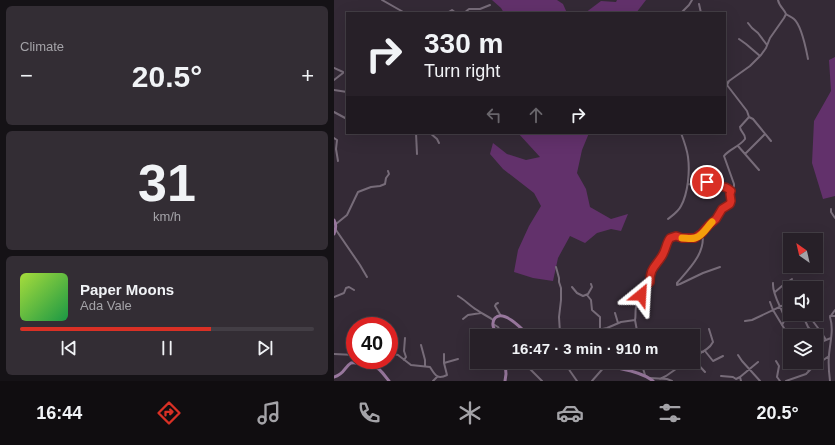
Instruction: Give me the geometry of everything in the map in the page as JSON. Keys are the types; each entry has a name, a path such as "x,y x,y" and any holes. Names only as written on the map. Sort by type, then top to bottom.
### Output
{"main road":[{"path":"335,222 335,232"},
{"path":"495,329 493,323 498,316 501,316 510,318 522,329"},
{"path":"334,377 340,375 350,364 355,362 373,365 383,373 389,381"},
{"path":"505,381 506,369"},
{"path":"621,369 644,375 653,381"}],"street":[{"path":"382,0 403,12"},
{"path":"682,12 692,0"},
{"path":"778,0 779,5 786,14 797,23 801,30 808,60"},
{"path":"699,4 701,12"},
{"path":"466,12 470,9 480,9 490,5"},
{"path":"727,83 760,57 764,52 770,38 786,14"},
{"path":"748,22 767,45"},
{"path":"739,39 760,57"},
{"path":"334,68 343,74 334,80"},
{"path":"726,80 727,86 747,112 749,117 753,119 771,141"},
{"path":"334,90 346,92"},
{"path":"334,112 346,118"},
{"path":"637,329 635,320 638,302 644,288 650,282 652,270 662,257 669,239 676,236 682,238 695,238 716,219 722,209 730,204 730,194 734,184 724,156 726,153 744,142 745,137 740,126 749,117"},
{"path":"416,134 417,154"},
{"path":"431,134 440,143"},
{"path":"668,219 681,207 688,184 688,157 681,134"},
{"path":"745,154 765,134"},
{"path":"334,138 337,140 336,149 338,161"},
{"path":"738,146 759,170"},
{"path":"335,222 347,216 358,192 385,184 386,178 389,175 388,171"},
{"path":"688,184 713,181 719,186 725,186 731,191"},
{"path":"831,209 831,213 835,218"},
{"path":"335,232 360,265 367,277"},
{"path":"702,233 704,238 701,250 677,284 720,267"},
{"path":"556,267 561,288 561,300 558,317 560,329"},
{"path":"775,292 792,279"},
{"path":"773,283 783,312"},
{"path":"587,295 592,287 592,284"},
{"path":"334,297 344,292 346,288 349,287 354,290"},
{"path":"572,287 579,295 587,295"},
{"path":"587,295 591,300 592,310 600,317 600,329"},
{"path":"458,296 468,302 476,310 493,320 493,323 499,329"},
{"path":"770,302 784,329"},
{"path":"498,303 495,306 501,316"},
{"path":"745,321 752,320 781,306"},
{"path":"830,316 835,310"},
{"path":"463,319 468,314 482,313"},
{"path":"615,313 618,323"},
{"path":"830,316 835,316"},
{"path":"830,316 832,326 828,356 830,381"},
{"path":"604,329 624,321 635,320"},
{"path":"782,325 784,321"},
{"path":"813,321 826,340"},
{"path":"700,354 713,343 709,329"},
{"path":"404,338 404,351 406,357 404,360"},
{"path":"823,341 831,338"},
{"path":"420,345 425,360 425,366"},
{"path":"700,351 704,351 713,361 723,356"},
{"path":"334,354 346,355"},
{"path":"433,381 437,377 440,378 447,375 444,363 444,354"},
{"path":"738,355 760,381"},
{"path":"398,356 411,365 430,368 437,377"},
{"path":"786,381 805,374 828,356"},
{"path":"444,363 458,359"},
{"path":"776,361 778,366 777,377 780,381"},
{"path":"721,376 733,376 736,379 750,370 758,362"},
{"path":"700,366 705,372"},
{"path":"530,369 542,381"},
{"path":"569,369 577,381"},
{"path":"592,381 602,369"},
{"path":"643,369 644,375"},
{"path":"660,379 676,369"},
{"path":"740,377 741,381"},
{"path":"650,378 672,381"}],"shaded area":[{"path":"492,0 557,0 563,4 567,12 503,12"},
{"path":"617,0 646,0 637,12 586,12 601,1 616,2"},
{"path":"835,57 835,196 823,199 812,163 814,121 831,91 829,60"},
{"path":"519,134 589,134 582,150 577,173 586,189 590,207 611,219 628,214 621,231 611,229 597,233 585,243 570,236 558,258 553,281 533,278 514,272 518,250 529,226 541,206 534,193 503,169 490,154 493,143 507,154 526,160 540,157"}],"slow traffic":[{"path":"682,238 697,237 712,222"}],"route":[{"path":"641,295 644,288 650,282 652,270 662,257 670,238 674,236 682,238 697,237 716,219 722,209 730,204 731,191 725,186 719,186 713,181 707,182"}]}
